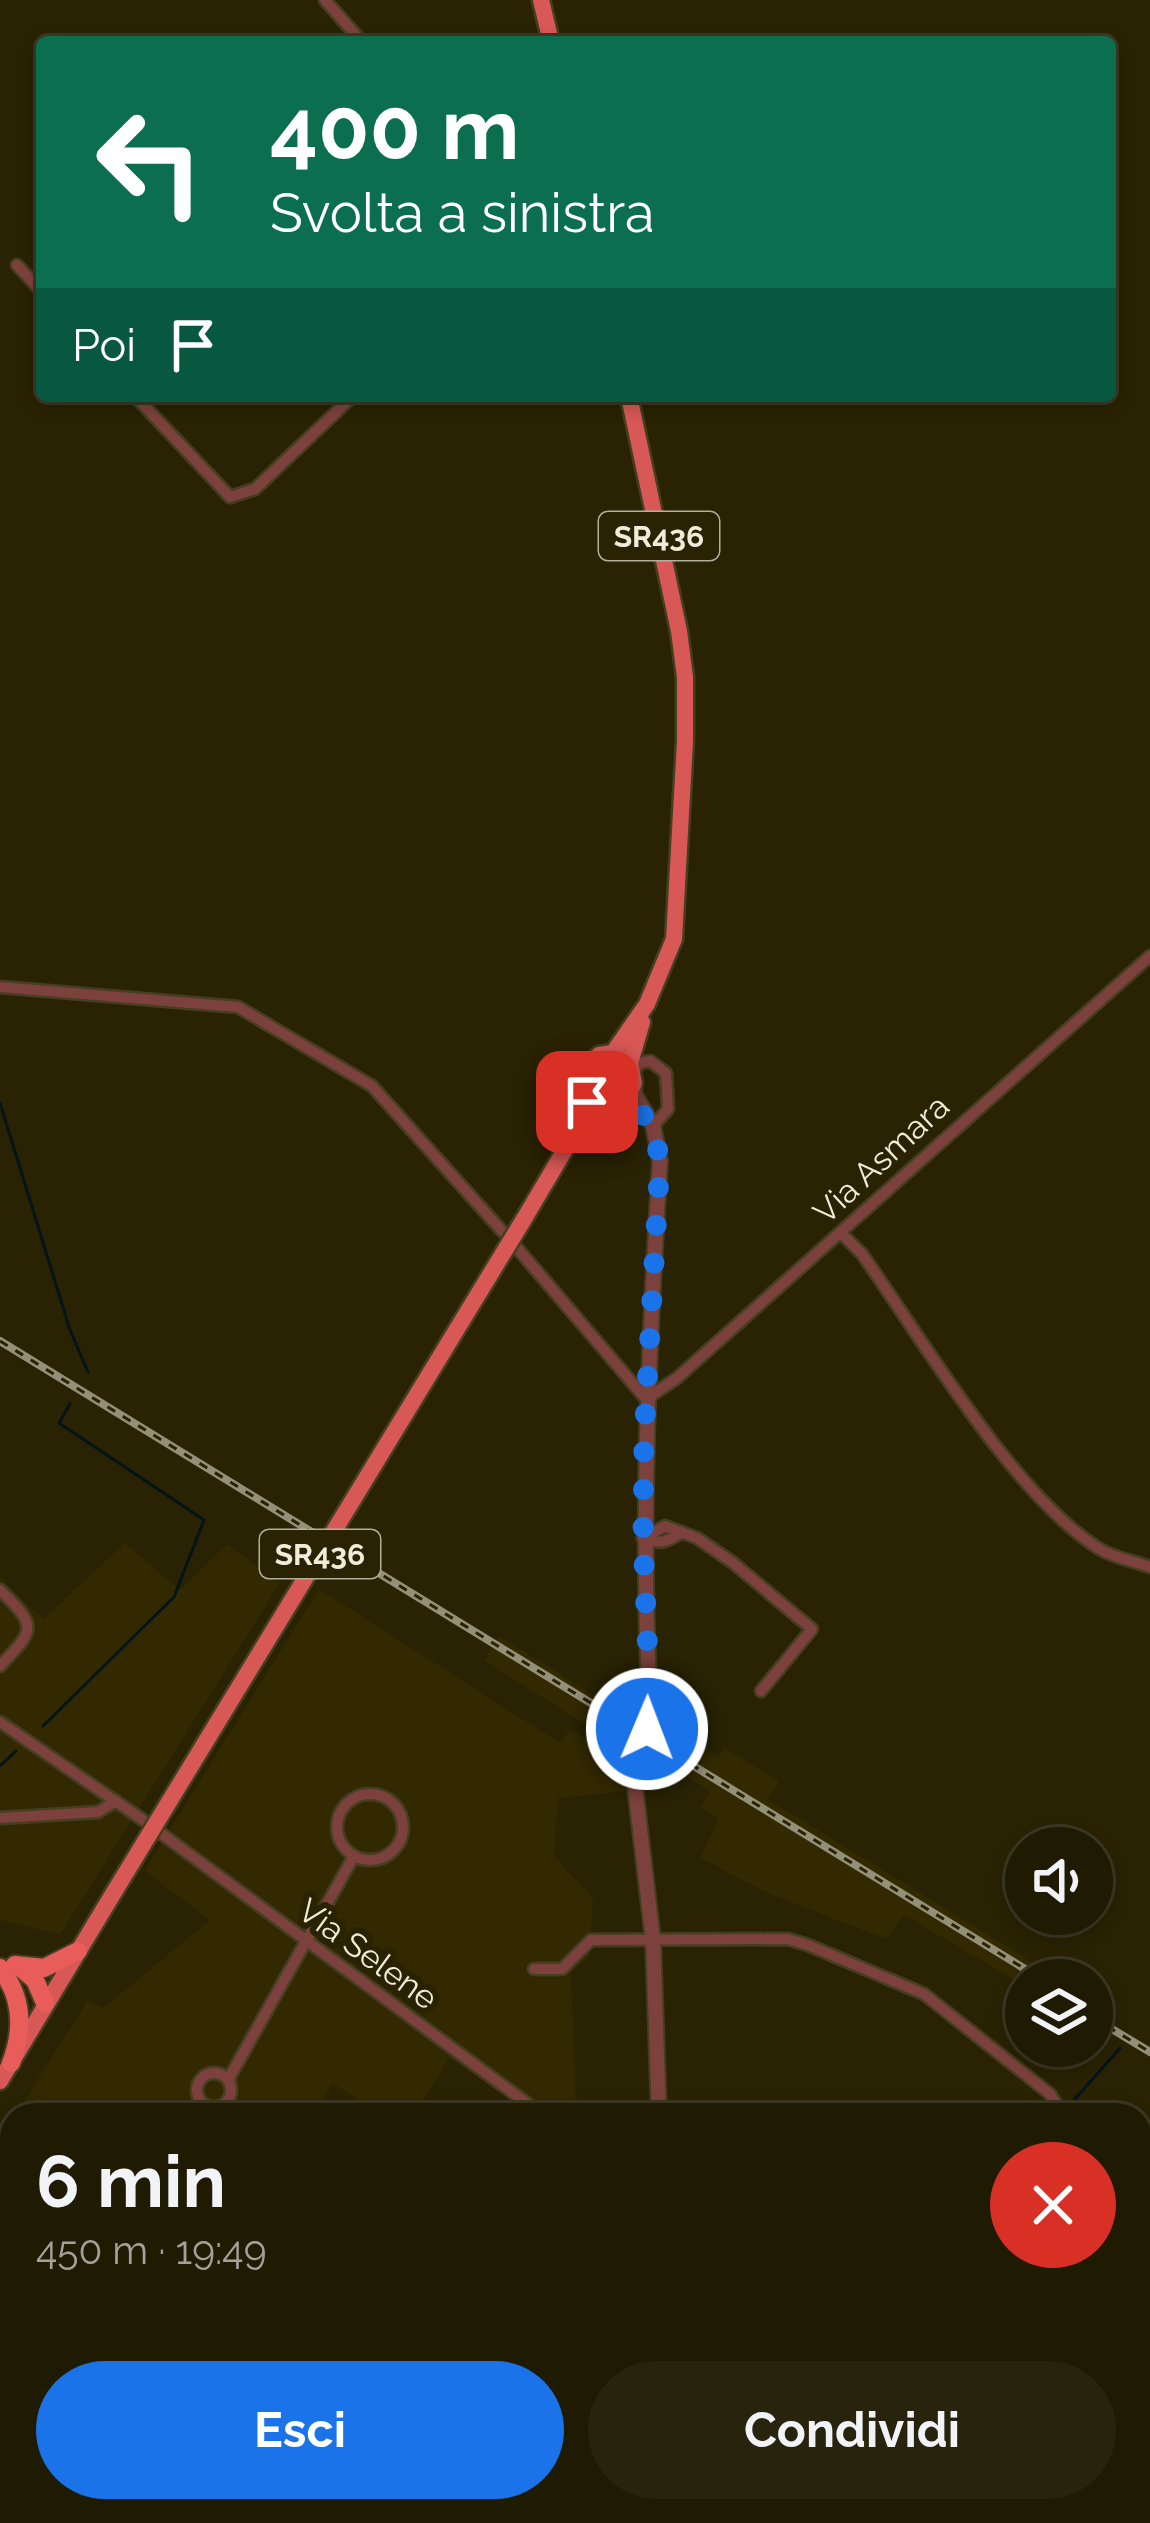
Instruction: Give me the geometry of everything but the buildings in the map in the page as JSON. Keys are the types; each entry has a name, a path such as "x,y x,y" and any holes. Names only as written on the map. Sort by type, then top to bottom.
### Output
{"highway":[{"path":"5,1963 44,1968 78,1951"},
{"path":"5,1963 20,2026 11,2063"},
{"path":"5,1963 32,1977 44,2004"},
{"path":"14,1990 44,2004"}],"main road":[{"path":"541,0 550,36"},
{"name":"SR436","path":"569,1144 610,1103 627,1096 647,1004 674,939 685,676 630,402"},
{"name":"SR436","path":"0,2081 569,1144 584,1113 588,1064 599,1054 613,1053 647,1004"},
{"path":"613,1053 633,1072"},
{"path":"587,1090 610,1103"}],"street":[{"path":"325,0 357,36"},
{"path":"17,265 36,286"},
{"path":"140,402 230,497 255,489 347,402"},
{"name":"Via Asmara","path":"646,1399 677,1378 1150,956"},
{"path":"0,987 210,1002 247,1012 372,1086 502,1231"},
{"path":"647,1729 646,1399 660,1160 652,1124 635,1095 633,1072 640,1063 650,1061 666,1073 668,1108 652,1124"},
{"path":"610,1103 628,1106 652,1124"},
{"path":"841,1233 862,1254 993,1438 1038,1493 1067,1524 1104,1552 1150,1568"},
{"path":"518,1249 646,1399"},
{"path":"644,1517 682,1532 732,1562 812,1629 760,1691"},
{"path":"643,1538 665,1526"},
{"path":"644,1578 653,1557 682,1532"},
{"path":"643,1538 656,1544 666,1542"},
{"path":"0,1590 26,1616 30,1628 26,1640 0,1666"},
{"path":"0,1722 143,1820"},
{"path":"641,1749 634,1787 653,1940 659,2103"},
{"path":"367,1794 387,1799 401,1816 403,1827 395,1848 376,1859 354,1856 337,1831 341,1810 367,1794"},
{"path":"0,1818 98,1812 116,1801"},
{"name":"Via Selene","path":"162,1834 524,2103"},
{"path":"226,2103 228,2080 354,1856"},
{"path":"534,1969 562,1969 591,1940 788,1939 910,1986 1056,2103"},
{"path":"202,2102 197,2086 203,2077 219,2074 228,2080"}],"shaded area":[{"path":"125,1543 180,1590 227,1544 280,1583 60,1935 0,1920 0,1577 43,1619"},
{"path":"319,1589 560,1743 570,1729 601,1749 609,1739 484,1661 499,1636 597,1697 606,1684 639,1706 632,1720 678,1748 686,1736 718,1757 725,1748 779,1781 768,1799 1028,1959 1005,1959 1005,1975 904,1915 886,1939 772,1895 700,1858 718,1819 700,1807 710,1791 675,1769 672,1773 651,1766 651,1755 637,1747 626,1791 558,1798 554,1856 593,1898 590,1957 571,1973 576,2103 515,2103 449,2058 422,2103 364,2103 332,2083 320,2103 23,2103 88,2000 103,2008 210,1920 144,1871"}],"waterway":[{"path":"0,1103 70,1330 88,1372"},
{"path":"43,1726 174,1597 204,1520 59,1423 70,1404"},
{"path":"0,1766 16,1751"},
{"path":"1071,2103 1120,2048"}],"railway":[{"path":"0,1341 1009,1959"},
{"path":"1113,2030 1150,2052"}],"route":[{"path":"587,1102 587,1090 601,1102 623,1104 644,1115 653,1126 660,1160 644,1438 647,1729"}]}
